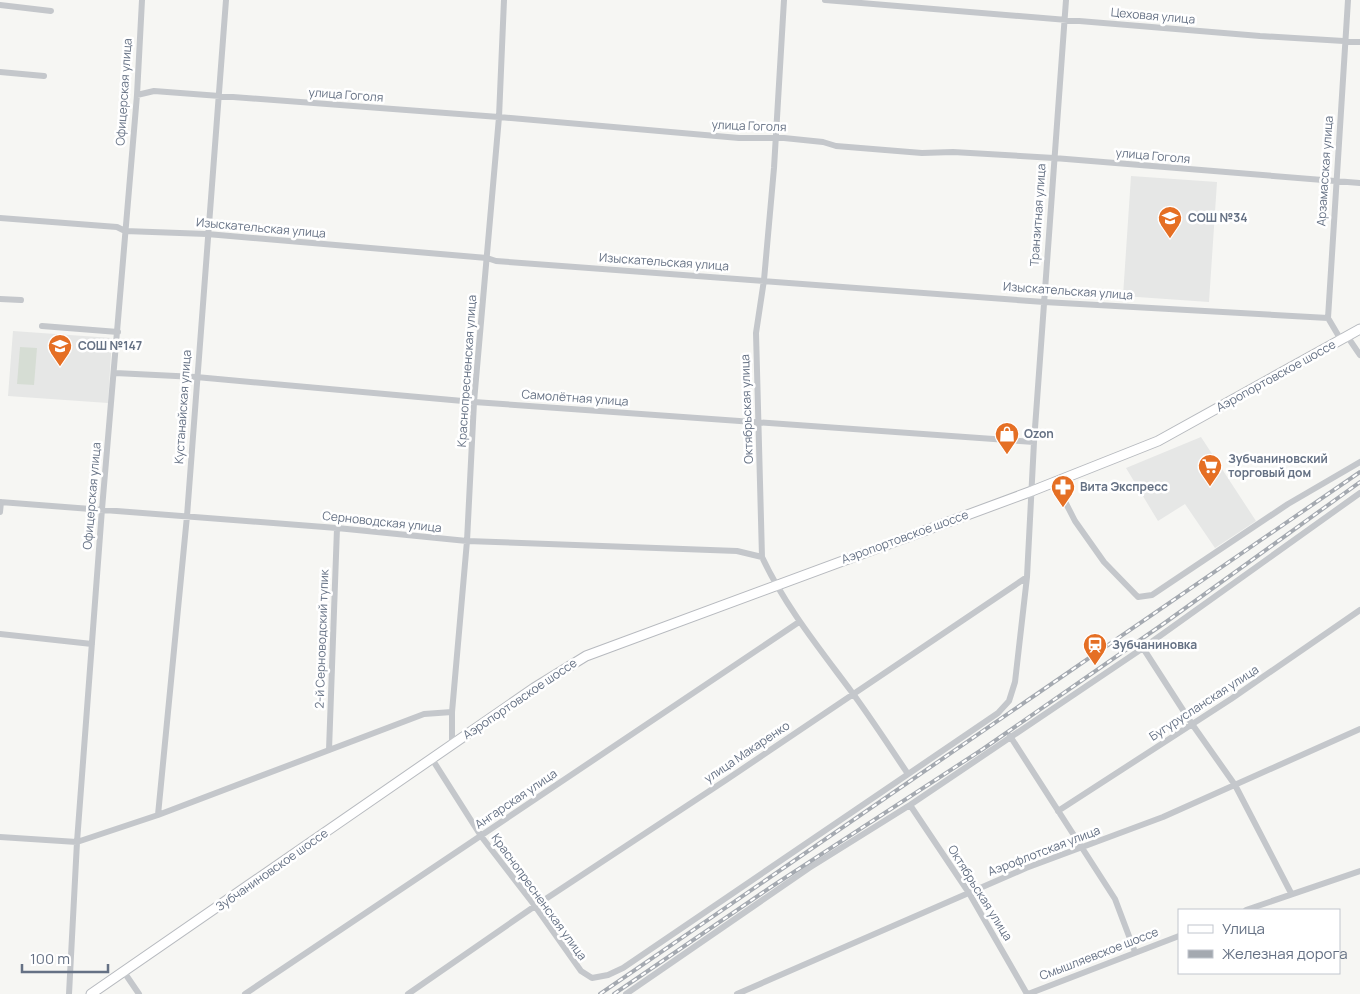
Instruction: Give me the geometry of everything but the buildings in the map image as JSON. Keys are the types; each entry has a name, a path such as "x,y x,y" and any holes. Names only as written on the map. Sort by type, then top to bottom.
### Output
{"main road":[{"name":"Аэропортовское шоссе","path":"452,744 534,688 586,656 1032,492 1158,441 1360,329"},
{"name":"Зубчаниновское шоссе","path":"91,994 452,744"}],"street":[{"name":"Офицерская улица","path":"69,994 77,842 102,509 137,95 142,0"},
{"name":"Кустанайская улица","path":"158,815 187,516 217,97 226,0"},
{"name":"Краснопресненская улица","path":"452,744 452,712 467,541 474,402 499,116 504,0"},
{"name":"Октябрьская улица","path":"784,0 774,140 774,168 764,280 756,333 762,557 775,585 799,622 853,694 908,774"},
{"name":"Цеховая улица","path":"825,0 1360,42"},
{"name":"Транзитная улица","path":"1032,492 1066,0"},
{"name":"Арзамасская улица","path":"1328,318 1335,182 1348,0"},
{"path":"0,5 51,11"},
{"path":"0,72 44,76"},
{"name":"улица Гоголя","path":"137,95 154,91 499,116 656,132 774,140 784,138 823,142 836,146 922,153 953,152 1054,158 1360,183"},
{"name":"Изыскательская улица","path":"0,218 117,227 125,231 207,234 487,258 496,261 1044,302 1328,318"},
{"path":"0,299 21,300"},
{"path":"1328,318 1360,355"},
{"path":"42,326 118,332"},
{"name":"Самолётная улица","path":"114,373 196,377 474,402 1034,442"},
{"path":"1055,482 1076,521 1104,562 1138,597 1152,595 1288,504 1360,462"},
{"path":"908,774 998,713 1009,701 1016,682 1027,577 1032,492"},
{"path":"626,994 809,868 910,805 1143,648 1360,493"},
{"path":"0,502 0,512"},
{"name":"Серноводская улица","path":"0,502 337,528 467,541 737,551 762,557"},
{"name":"2-й Серноводский тупик","path":"329,750 337,528"},
{"name":"улица Макаренко","path":"408,994 535,906 1027,577"},
{"name":"Бугурусланская улица","path":"1058,811 1192,724 1360,610"},
{"name":"Ангарская улица","path":"245,994 799,622"},
{"path":"0,634 92,644"},
{"path":"1143,648 1192,724 1235,785 1291,894"},
{"path":"0,837 77,842 158,815 424,714 452,712"},
{"name":"Аэрофлотская улица","path":"737,994 1026,868 1164,818 1360,729"},
{"path":"1010,736 1115,899 1135,952"},
{"name":"Краснопресненская улица","path":"432,759 481,836 535,906 581,971 592,978 608,975 623,968 908,774"},
{"name":"Октябрьская улица","path":"910,805 969,893 1028,994"},
{"path":"1249,909 1360,871"},
{"name":"Смышляевское шоссе","path":"1028,994 1178,936"},
{"path":"124,972 139,994"}],"shaded area":[{"name":"СОШ №34","path":"1131,176 1217,182 1209,302 1123,296"},
{"name":"СОШ №147","path":"13,331 112,338 108,403 8,396"},
{"path":"20,347 37,348 34,385 17,384"},
{"path":"1201,437 1256,521 1215,548 1185,504 1158,521 1126,468"}],"railway":[{"path":"600,994 1360,472"},
{"path":"614,994 771,887 983,749 1166,622 1360,482"}],"place":[{"name":"СОШ №34","path":"1170,239"},
{"name":"СОШ №147","path":"60,367"},
{"name":"Ozon","path":"1007,455"},
{"name":"Зубчаниновский торговый дом","path":"1210,487"},
{"name":"Вита Экспресс","path":"1063,508"},
{"name":"Зубчаниновка","path":"1095,666"}]}
